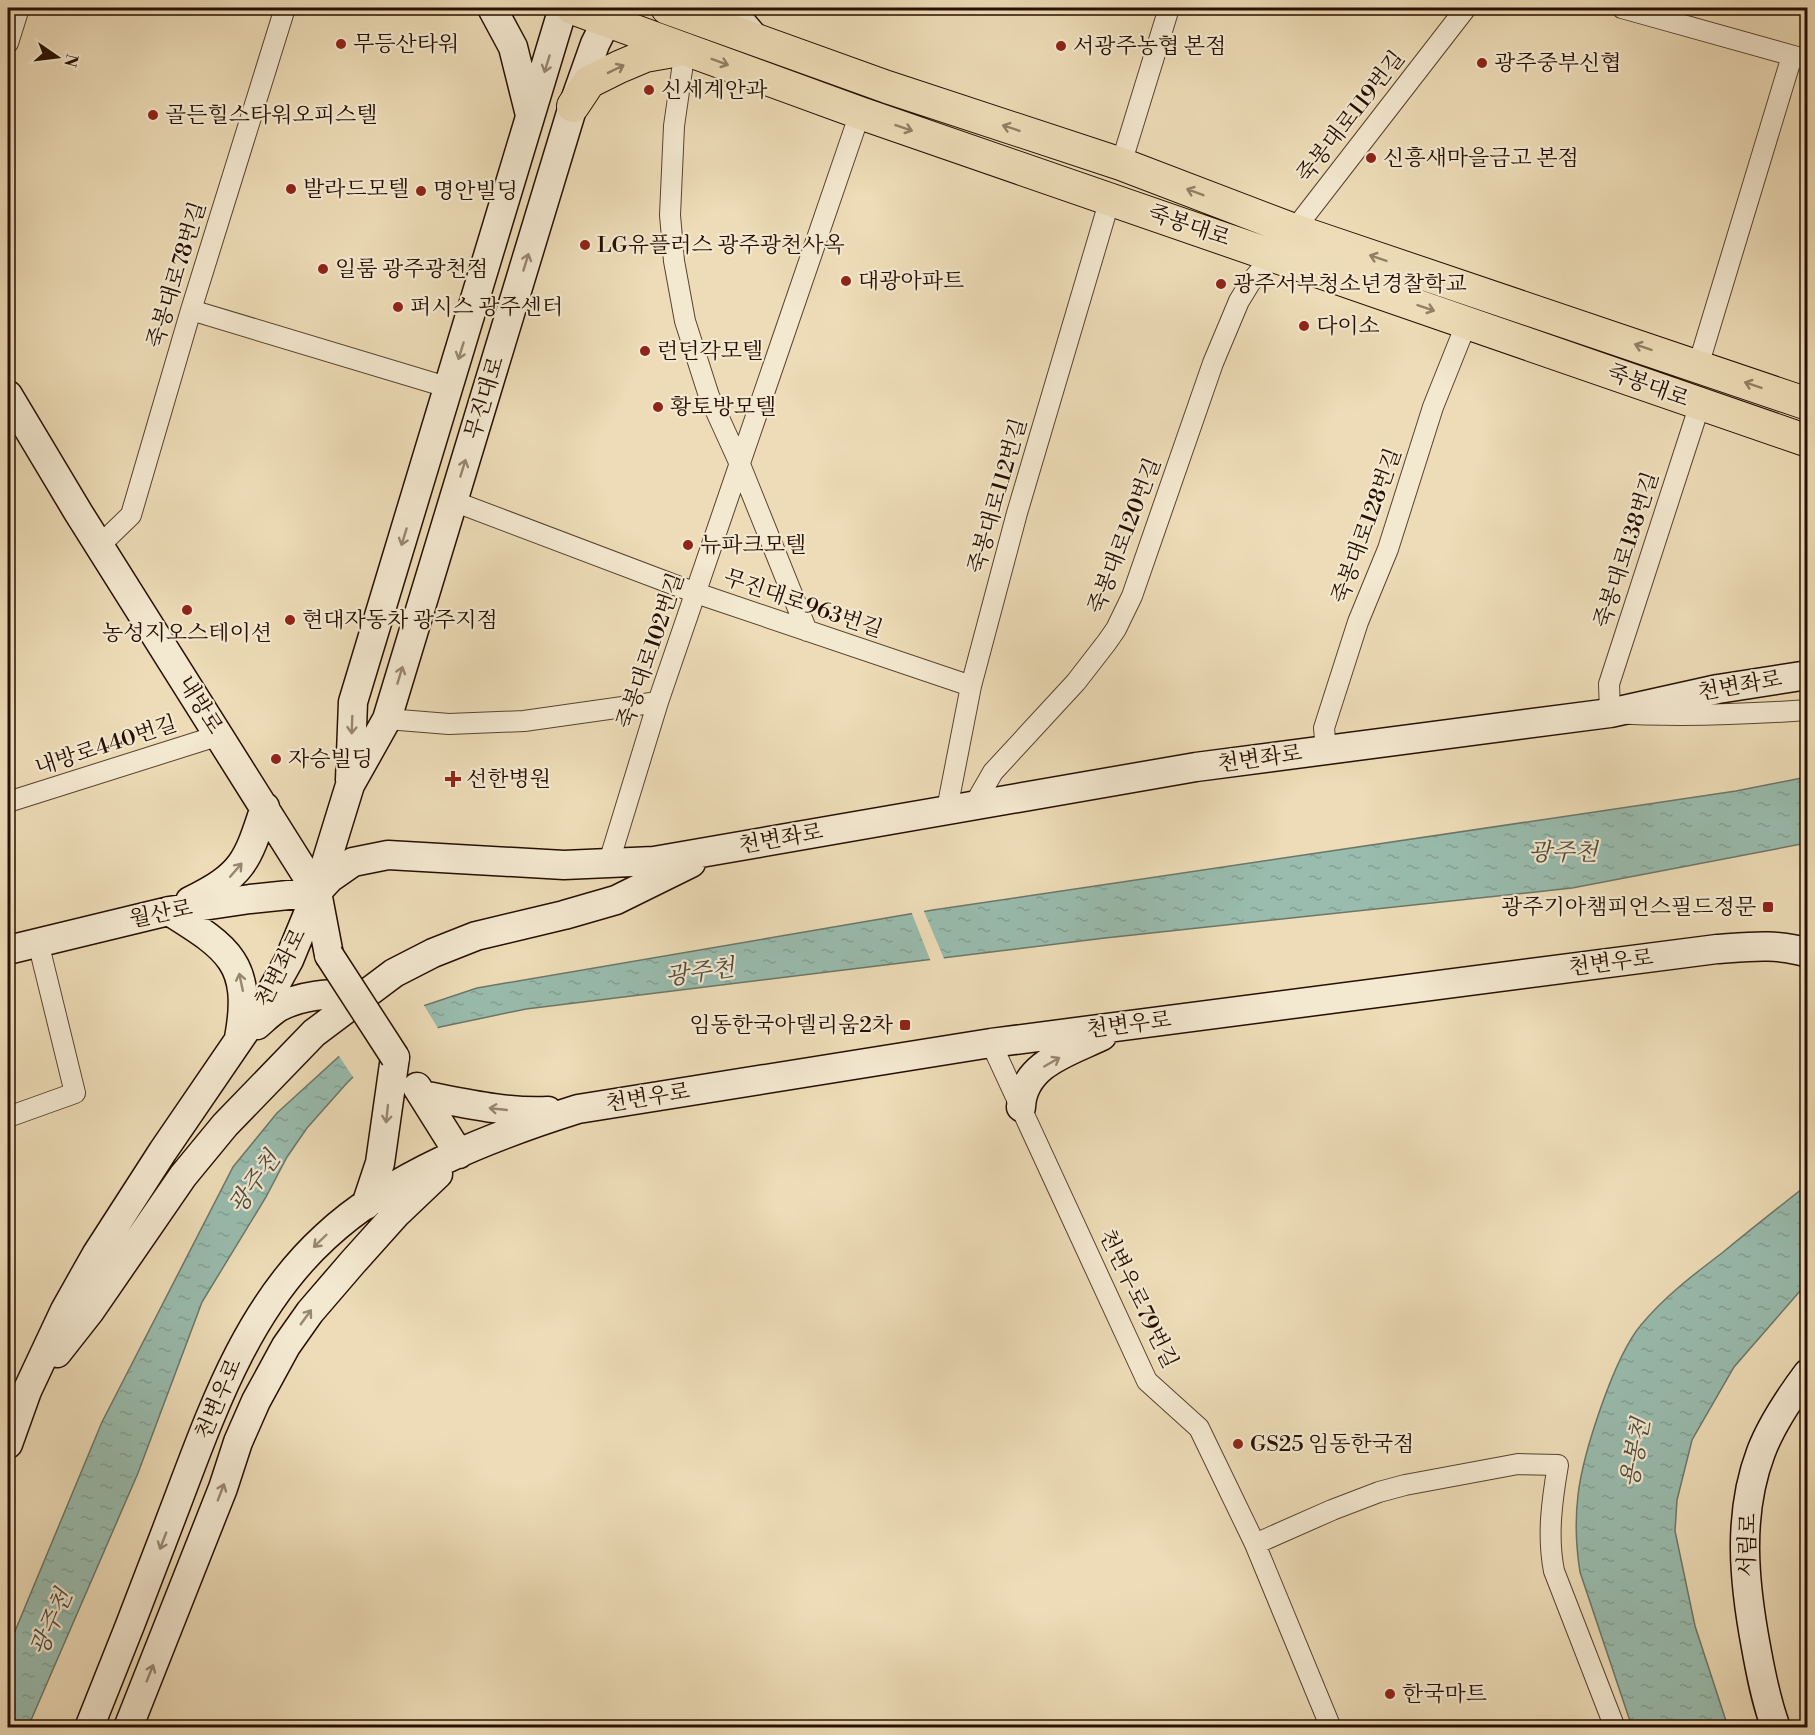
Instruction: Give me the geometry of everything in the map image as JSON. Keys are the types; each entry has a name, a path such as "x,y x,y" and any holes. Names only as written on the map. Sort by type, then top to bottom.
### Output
{"main road":[{"name":"죽봉대로","path":"572,8 610,13 685,49 860,113 1808,441"},
{"name":"죽봉대로","path":"667,8 898,91 1121,164 1294,230 1808,404"},
{"path":"573,106 590,82 619,67 645,56 685,49"}],"street":[{"path":"8,43 18,8"},
{"name":"죽봉대로78번길","path":"99,546 131,515 191,310 285,8"},
{"path":"492,8 513,47 530,116"},
{"name":"무진대로","path":"350,785 353,702 450,388 563,8"},
{"path":"729,8 758,42"},
{"path":"1121,164 1169,8"},
{"name":"죽봉대로119번길","path":"1273,255 1466,8"},
{"path":"1622,8 1800,58 1698,366"},
{"name":"무진대로","path":"353,993 329,955 317,892 350,785 387,719 573,106 595,44 610,13"},
{"path":"685,49 674,126 670,215 674,261 686,321 709,396 739,462 807,632"},
{"name":"죽봉대로102번길","path":"608,865 658,702 860,113"},
{"name":"죽봉대로112번길","path":"960,807 971,686 1017,513 1110,199"},
{"name":"죽봉대로120번길","path":"960,807 1076,682 1116,629 1132,596 1228,326 1250,283 1273,255"},
{"path":"191,310 450,388"},
{"name":"죽봉대로128번길","path":"1326,750 1324,728 1358,622 1388,549 1433,407 1467,322"},
{"name":"내방로","path":"8,395 99,546 317,892"},
{"name":"죽봉대로138번길","path":"1610,713 1609,684 1700,404"},
{"name":"무진대로963번길","path":"453,501 696,593 971,686"},
{"name":"천변좌로","path":"8,1444 27,1391 65,1310 96,1255 163,1151 269,996 289,960 317,892 330,878 353,862 388,855 564,865 608,865 654,861 1196,767 1610,713 1718,689 1808,675"},
{"path":"387,719 449,724 524,721 658,702"},
{"path":"1610,713 1710,716 1808,710"},
{"name":"내방로440번길","path":"8,802 220,735"},
{"path":"239,1040 244,1015 243,990 238,969 226,951 170,911 218,887 239,870 253,845 265,807"},
{"name":"천변좌로","path":"27,1391 90,1311 183,1176 225,1125 314,1033 394,973 433,953 476,936 616,900 714,851"},
{"name":"월산로","path":"8,950 170,911 317,892"},
{"path":"8,1117 75,1093 38,942"},
{"name":"천변우로","path":"89,1728 207,1426 236,1358 261,1313 297,1264 326,1235 394,1186 459,1154 516,1129 578,1109 991,1043 1717,950 1756,946 1783,947 1808,953"},
{"path":"239,1040 278,1008 287,1004 318,995 353,993 459,1154"},
{"path":"1021,1107 1022,1094 1026,1085 1039,1069 1124,1026"},
{"name":"천변우로79번길","path":"991,1043 1147,1381 1199,1428 1255,1545 1331,1728"},
{"path":"366,1205 380,1164 395,1057"},
{"path":"422,1095 489,1108 530,1112 578,1109"},
{"name":"천변우로","path":"128,1728 223,1488 238,1442 256,1401 286,1346 310,1312 360,1253 459,1154"},
{"name":"서림로","path":"1776,1728 1763,1688 1750,1615 1745,1576 1745,1539 1749,1502 1761,1452 1789,1398 1808,1373"},
{"path":"1255,1545 1360,1498 1396,1487 1518,1464 1558,1465 1552,1502 1550,1552 1554,1571 1615,1728"}],"water":[{"name":"광주천","path":"1807,777 1807,843 1572,888 1105,938 526,1009 440,1027 399,1041 370,1060 307,1128 287,1157 266,1197 202,1302 138,1473 28,1727 8,1728 8,1648 102,1422 233,1167 277,1113 378,1021 477,988 933,910 1736,791"},
{"name":"용봉천","path":"1807,1185 1807,1283 1734,1367 1692,1440 1677,1500 1675,1531 1695,1626 1728,1727 1632,1727 1580,1572 1577,1543 1576,1524 1581,1477 1601,1406 1620,1359 1641,1325 1659,1305"}],"pier":[{"path":"923,909 945,961 931,962 911,911"},
{"path":"422,1002 439,1030 401,1044 372,1063 355,1080 337,1053 376,1019"}],"place":[{"name":"무등산타워","path":"341,44"},
{"name":"서광주농협 본점","path":"1061,46"},
{"name":"광주중부신협","path":"1482,63"},
{"name":"신세계안과","path":"649,90"},
{"name":"골든힐스타워오피스텔","path":"153,115"},
{"name":"신흥새마을금고 본점","path":"1371,158"},
{"name":"발라드모텔","path":"291,189"},
{"name":"명안빌딩","path":"421,191"},
{"name":"LG유플러스 광주광천사옥","path":"585,245"},
{"name":"일룸 광주광천점","path":"323,269"},
{"name":"대광아파트","path":"846,281"},
{"name":"광주서부청소년경찰학교","path":"1221,284"},
{"name":"퍼시스 광주센터","path":"398,307"},
{"name":"다이소","path":"1304,326"},
{"name":"런던각모텔","path":"645,351"},
{"name":"황토방모텔","path":"658,407"},
{"name":"뉴파크모텔","path":"688,545"},
{"name":"농성지오스테이션","path":"187,610"},
{"name":"현대자동차 광주지점","path":"290,620"},
{"name":"자승빌딩","path":"276,759"},
{"name":"선한병원","path":"453,779"},
{"name":"광주기아챔피언스필드정문","path":"1768,907"},
{"name":"임동한국아델리움2차","path":"905,1025"},
{"name":"GS25 임동한국점","path":"1238,1444"},
{"name":"한국마트","path":"1390,1694"}]}
